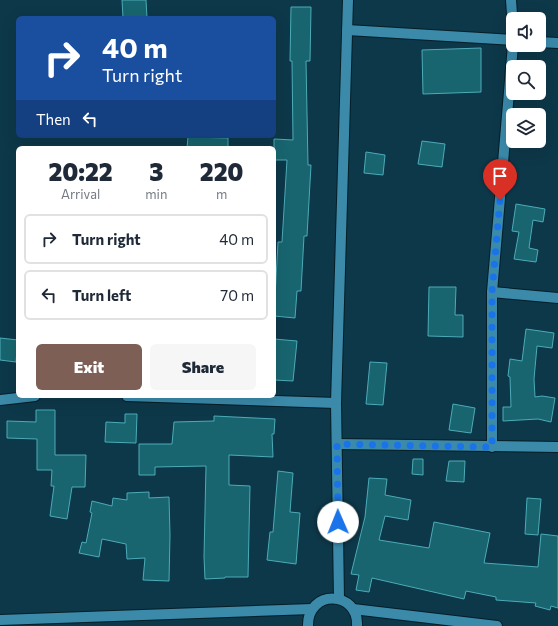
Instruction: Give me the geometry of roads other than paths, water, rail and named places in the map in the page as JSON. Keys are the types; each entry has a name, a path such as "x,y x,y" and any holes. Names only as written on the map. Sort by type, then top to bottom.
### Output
{"street":[{"path":"339,599 336,403 348,0"},
{"path":"511,0 512,12"},
{"path":"347,30 506,40"},
{"path":"546,42 558,43"},
{"path":"492,447 492,292 512,52"},
{"path":"492,292 558,298"},
{"path":"0,400 18,398"},
{"path":"187,398 336,403"},
{"path":"337,444 558,447"},
{"path":"308,626 308,619 312,609 318,603 331,598 339,599 347,603 353,609 357,626"},
{"path":"0,620 312,609"},
{"path":"353,609 497,626"}]}
